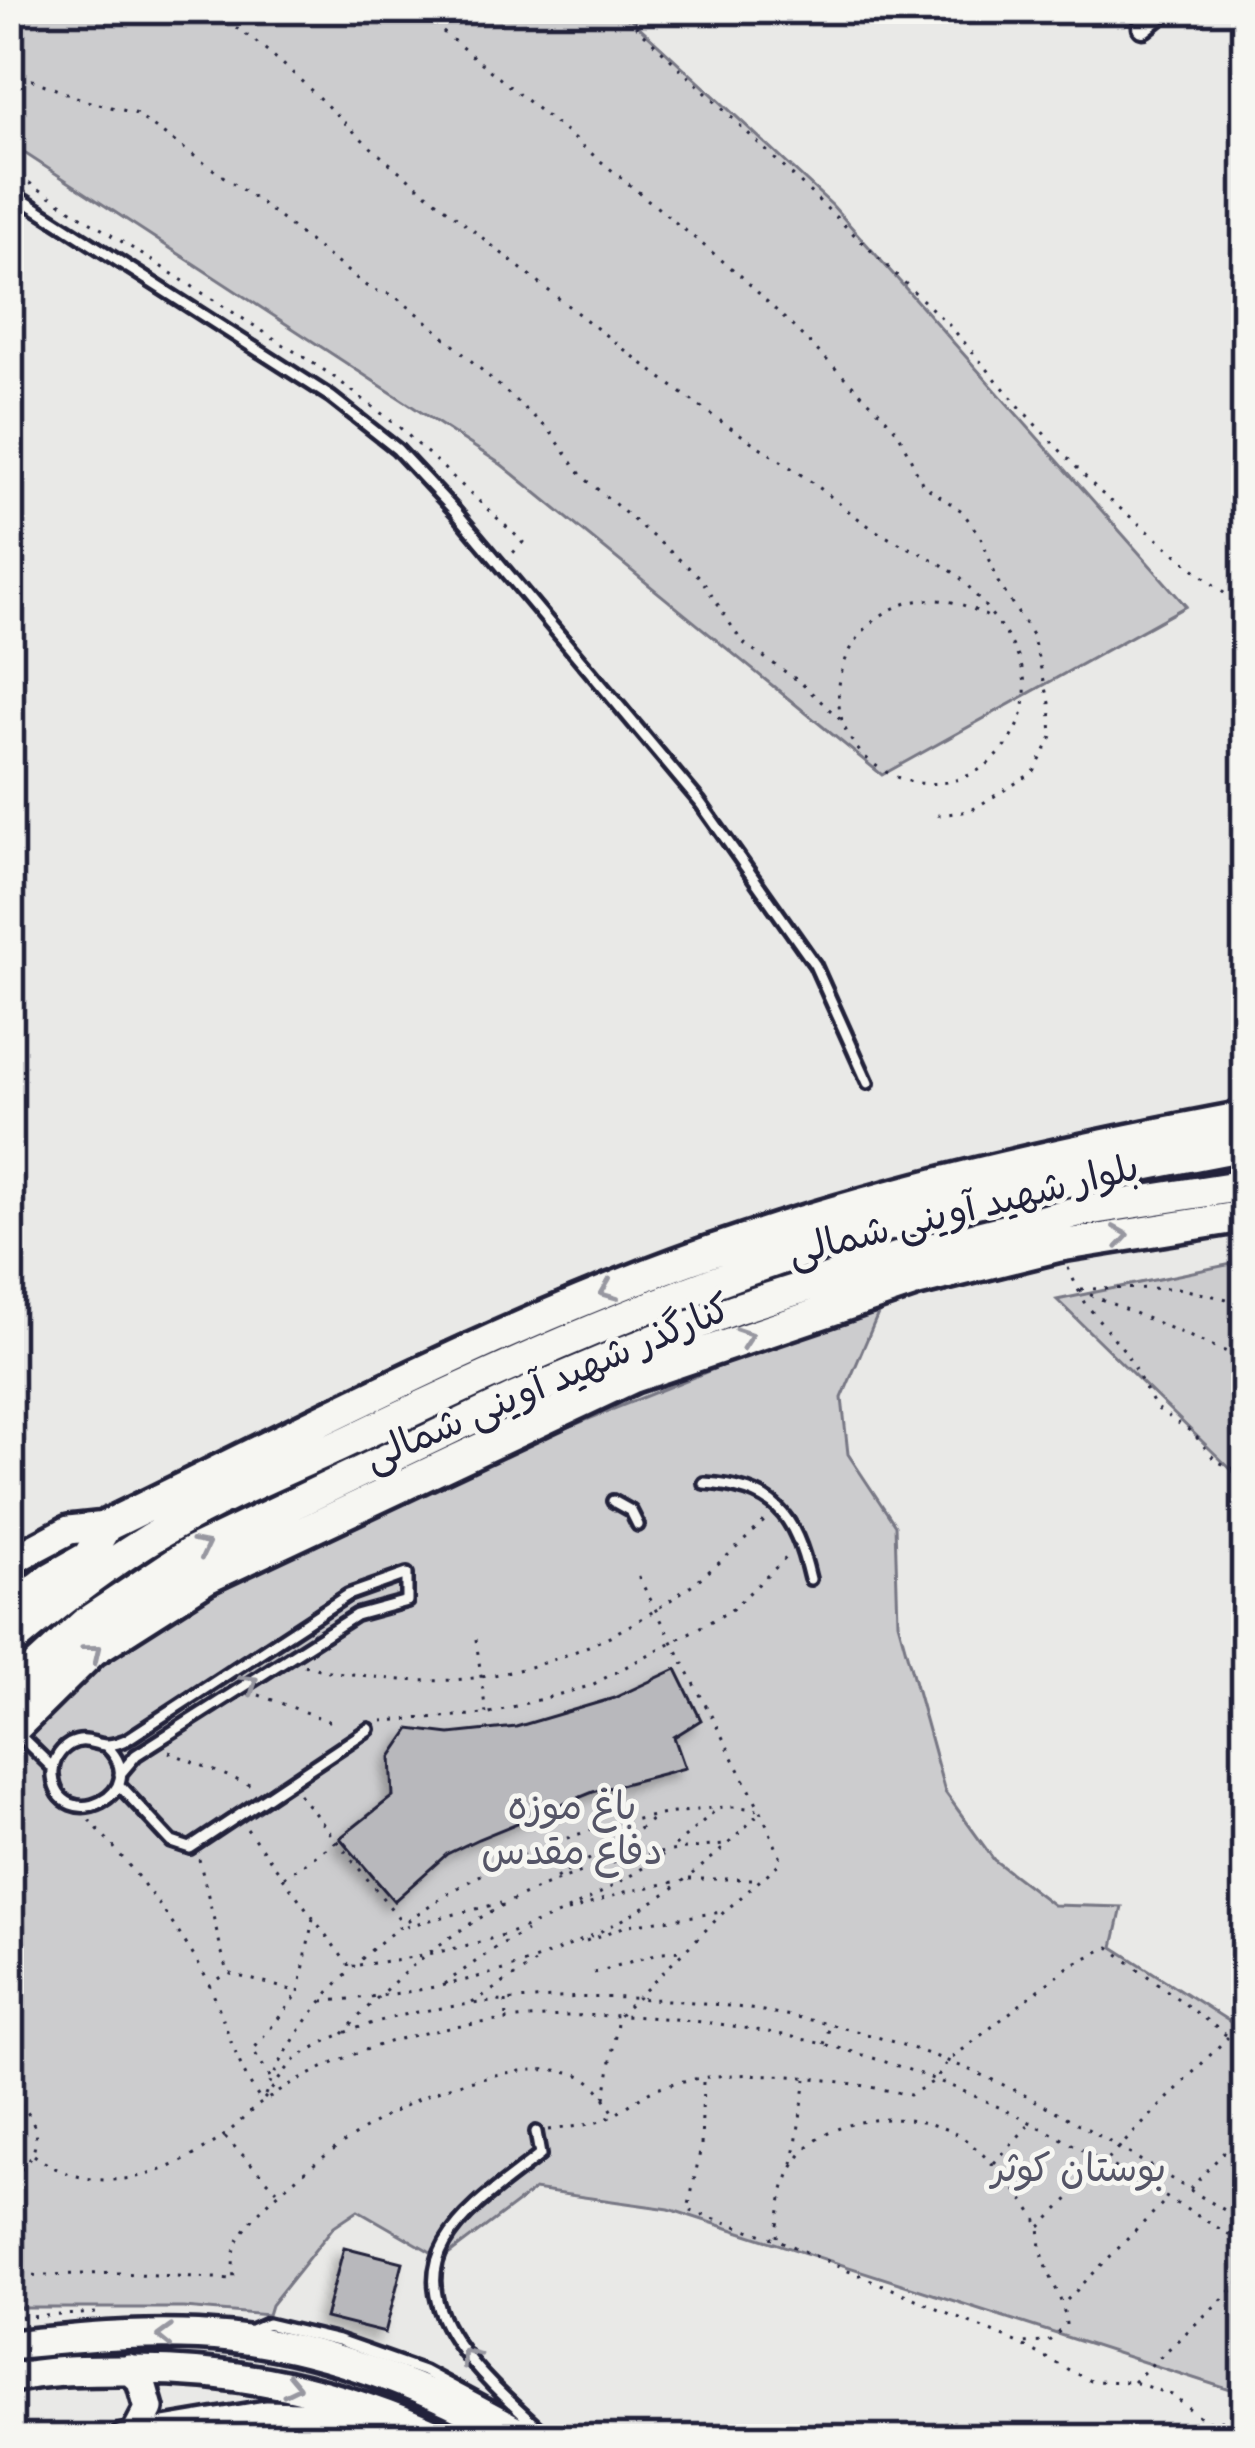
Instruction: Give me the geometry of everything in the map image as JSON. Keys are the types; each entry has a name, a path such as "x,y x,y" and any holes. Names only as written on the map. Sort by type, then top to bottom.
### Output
{"main road":[{"name":"کنارگذر شهید آوینی شمالی","path":"9,1611 88,1557 106,1526 487,1341 711,1252 889,1196 1064,1151 1246,1117"},
{"name":"بلوار شهید آوینی شمالی","path":"9,1644 59,1601 173,1525 501,1368 611,1321 897,1222 1071,1178 1246,1145"},
{"name":"بلوار شهید آوینی شمالی","path":"9,1693 84,1624 190,1553 515,1398 623,1352 735,1309 906,1255 1080,1210 1246,1185"},
{"name":"کنارگذر شهید آوینی شمالی","path":"11,1731 93,1650 206,1578 633,1377 916,1280 1058,1246 1246,1216"},
{"path":"9,1562 69,1530 106,1526"},
{"path":"9,2345 130,2335 234,2338 337,2362 417,2390 515,2439"},
{"path":"129,2369 141,2380 149,2408 129,2437"},
{"path":"9,2379 72,2370 228,2373 329,2395 444,2439"},
{"path":"129,2437 266,2415 401,2420"}],"street":[{"path":"1143,27 1165,9"}],"lane":[{"path":"9,191 332,397 397,449 455,511 699,801 815,965 868,1084"},
{"path":"704,1483 738,1485 777,1508 801,1540 810,1580"},
{"path":"613,1502 631,1511 638,1526"},
{"path":"11,1731 53,1768 57,1790 73,1804 94,1806 113,1794 136,1755 356,1615 407,1601 407,1574 348,1595 126,1740 105,1745"},
{"path":"53,1768 73,1742 105,1745 113,1753 120,1779 172,1842 195,1846 369,1729"},
{"path":"536,2132 539,2155 475,2208 446,2241 434,2269 436,2298 447,2327 468,2359 549,2439"},
{"path":"234,2338 267,2324 338,2341 423,2371 549,2439"}],"path":[{"path":"9,71 134,113 370,289 393,295 421,316 550,431 582,476 700,577 742,642 800,682 845,724 861,752 901,779 932,784 948,783 992,763 1013,738 1026,691 1024,674 1012,644 965,582 876,531 694,402 531,278 367,143 259,40 205,9"},
{"path":"415,9 741,276 880,412 898,432 923,485 962,511 982,539 998,582 1032,634 1050,703 1052,736 1034,772 1005,793 970,811 932,816"},
{"path":"618,9 951,327 1100,492 1246,611"},
{"path":"845,724 839,692 844,661 860,633 884,612 931,598 963,604 991,619"},
{"path":"1058,1246 1077,1290 1124,1350 1156,1408 1193,1433 1216,1461 1246,1474"},
{"path":"1077,1290 1177,1288 1227,1300 1246,1298"},
{"path":"1077,1290 1246,1360"},
{"path":"286,1659 315,1669 445,1681 542,1664 576,1653 658,1611 701,1580 777,1508"},
{"path":"369,1729 373,1721 486,1714 590,1686 730,1611 801,1540"},
{"path":"605,2099 618,2017 782,1861 761,1811 636,1572"},
{"path":"476,1639 486,1714"},
{"path":"240,1688 331,1722"},
{"path":"152,1745 272,1795"},
{"path":"290,1783 403,1926"},
{"path":"73,1804 97,1828 185,1944 209,1986 241,2072 262,2102"},
{"path":"262,2102 279,2060 321,2001 403,1926 461,1885 514,1856 599,1827 718,1808 761,1811"},
{"path":"439,1988 498,1946 628,1878 718,1808"},
{"path":"573,1946 684,1880 761,1811"},
{"path":"341,2036 422,1957 509,1900 589,1862 656,1816"},
{"path":"238,1818 353,1971"},
{"path":"283,1878 337,1841"},
{"path":"542,1885 619,1859 728,1844"},
{"path":"195,1846 227,1973"},
{"path":"556,1916 625,1892 684,1880 759,1879"},
{"path":"403,1926 509,1900"},
{"path":"321,2001 439,1988 541,1960 629,1925 724,1912"},
{"path":"272,2078 253,2050 298,1992 313,1918"},
{"path":"358,1966 422,1957 533,1928"},
{"path":"536,2132 598,2122 656,2088 703,2080 773,2075 850,2082 910,2096 936,2080 947,2062 1072,1964 1108,1947 1246,2050"},
{"path":"593,1973 662,1952 685,1951"},
{"path":"471,2004 541,1960"},
{"path":"209,1986 227,1973"},
{"path":"227,1973 298,1992"},
{"path":"34,2155 51,2168 84,2180 125,2181 165,2171 223,2136 262,2102 297,2059 341,2036 404,2015 471,2004 642,1996 733,2005 830,2024 947,2062 1016,2090 1246,2222"},
{"path":"506,2001 507,2021"},
{"path":"262,2102 349,2055 410,2036 507,2021 618,2017 727,2026 824,2044 936,2080 1105,2163 1246,2244"},
{"path":"824,2044 830,2024"},
{"path":"1040,2228 1229,2037"},
{"path":"9,2276 119,2273 234,2279 236,2244 279,2193 383,2119 426,2096 477,2080 562,2070 595,2084 615,2115"},
{"path":"776,2239 806,2078"},
{"path":"703,2080 701,2147 688,2210 776,2239 1018,2343 1090,2381 1133,2382 1172,2395 1206,2422 1239,2420 1246,2426"},
{"path":"9,2097 30,2114 37,2141 26,2168 9,2179"},
{"path":"793,2166 813,2141 880,2118 927,2125 961,2137 993,2165 1040,2228 1041,2247 1064,2302 1066,2325 1048,2342 1018,2343"},
{"path":"993,2165 1029,2124"},
{"path":"1189,2190 1246,2128"},
{"path":"223,2136 279,2193"},
{"path":"1064,2302 1167,2199"},
{"path":"1232,2215 1246,2201"},
{"path":"1133,2382 1246,2277"}],"shaded area":[{"path":"292,2430 350,2431 379,2439 237,2439"}],"green space":[{"path":"9,9 620,9 832,205 1186,606 882,775 502,465 9,143"},
{"path":"1246,1261 1246,1484 1057,1300"},
{"name":"باغ موزه دفاع مقدس","path":"880,1309 842,1398 848,1454 895,1525 898,1622 945,1792 994,1860 1053,1905 1122,1907 1113,1947 1246,2032 1246,2395 669,2209 534,2190 443,2259 358,2210 334,2226 268,2315 184,2308 9,2308 9,1755 50,1710 121,1647 210,1594 536,1440 756,1352"}],"building":[{"path":"676,1669 701,1720 674,1737 685,1768 593,1792 478,1839 447,1854 394,1901 340,1838 393,1796 391,1757 410,1729 450,1734 516,1727 614,1698"},
{"path":"344,2247 403,2262 385,2333 325,2318"}],"park label":[{"name":"بوستان کوثر","path":"1079,2167"}]}
